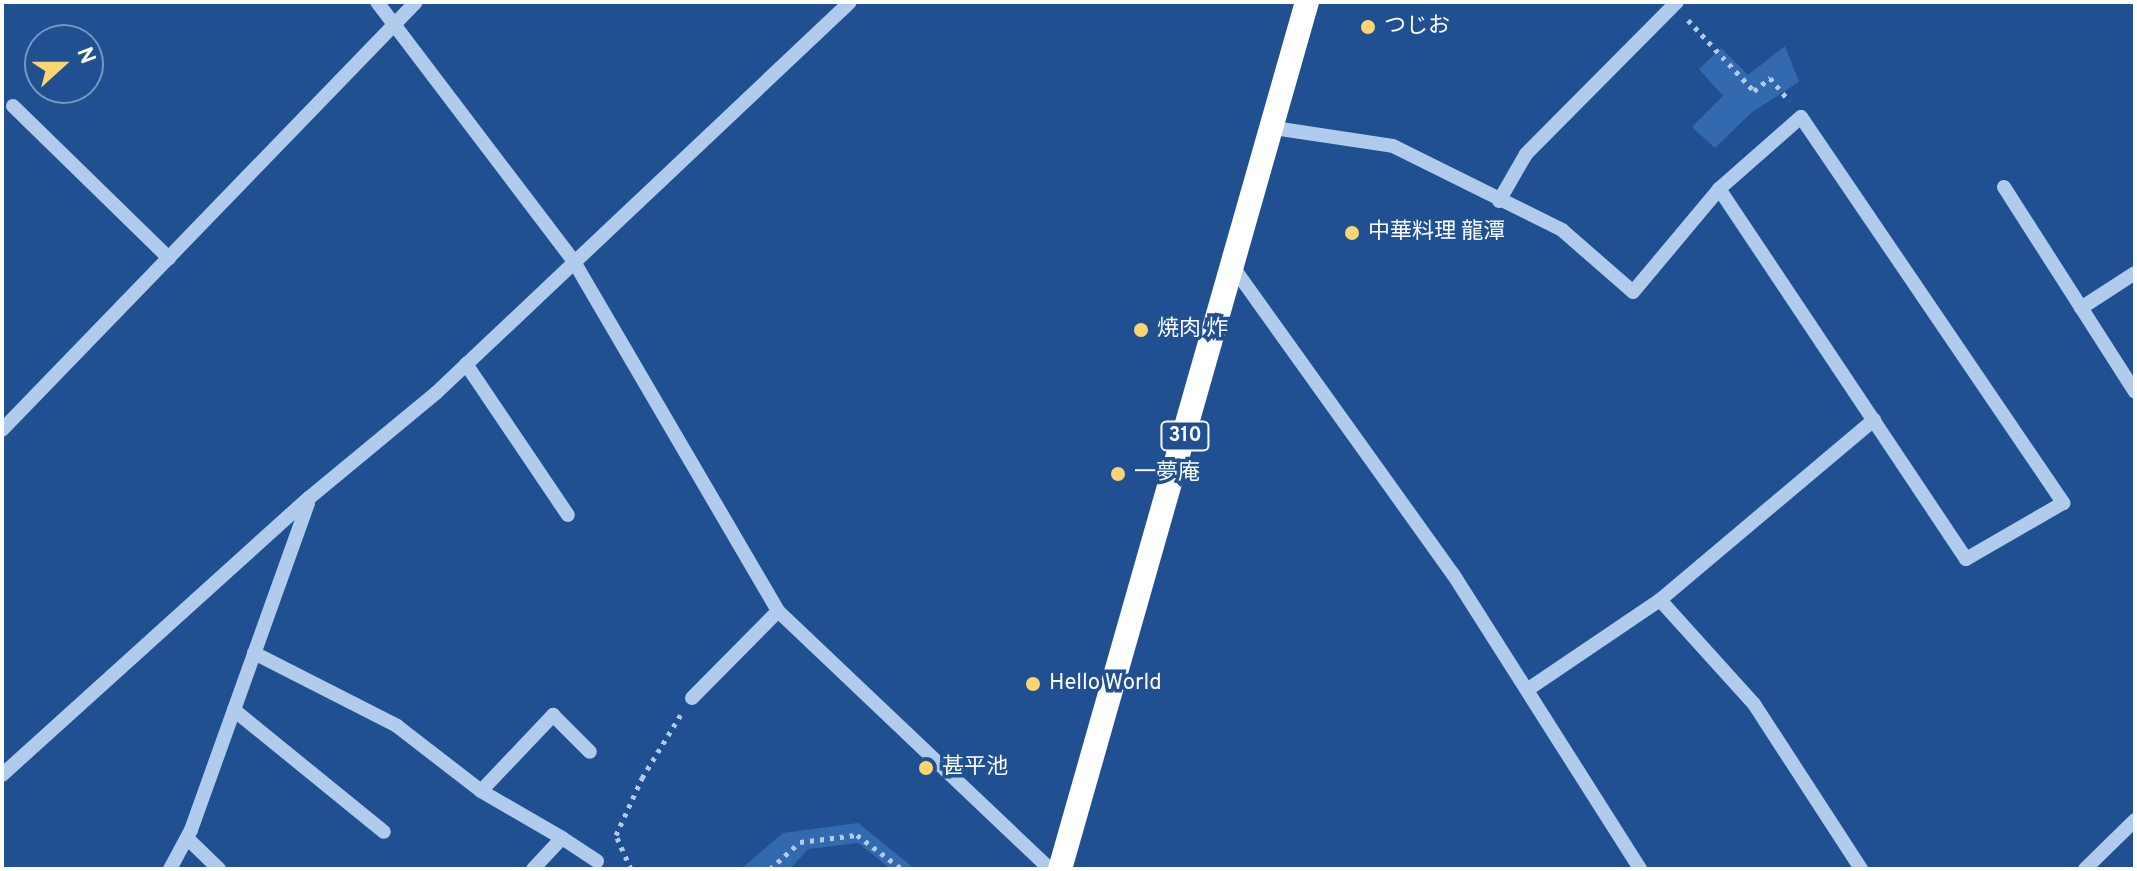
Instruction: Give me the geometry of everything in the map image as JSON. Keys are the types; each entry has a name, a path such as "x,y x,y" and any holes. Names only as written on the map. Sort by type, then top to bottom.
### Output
{"highway":[{"name":"310","path":"1060,869 1274,128 1307,2"}],"street":[{"path":"377,2 573,260 778,611 1050,869"},
{"path":"2,430 416,2"},
{"path":"2,775 309,498 466,364 850,2"},
{"path":"1499,201 1526,154 1675,4"},
{"path":"13,106 169,258"},
{"path":"1274,128 1393,146 1562,230 1633,292 1719,189 1801,117 2063,503 1966,559 1719,189"},
{"path":"2004,187 2135,392"},
{"path":"1233,267 1453,574 1640,869"},
{"path":"2081,308 2135,273"},
{"path":"466,364 568,515"},
{"path":"1527,690 1660,600 1874,420"},
{"path":"170,869 187,838 309,498"},
{"path":"1660,600 1754,704 1861,869"},
{"path":"692,698 778,611"},
{"path":"254,653 397,726 481,791 597,861"},
{"path":"234,710 384,832"},
{"path":"481,791 553,715 590,752"},
{"path":"2085,869 2135,820"},
{"path":"187,838 219,869"},
{"path":"533,869 562,838"}],"path":[{"path":"1675,4 1754,91 1770,78 1801,117"},
{"path":"631,869 616,835 642,778 692,698"},
{"path":"770,869 800,842 857,835 902,869"}],"shaded area":[{"path":"1785,46 1799,82 1752,112 1715,148 1692,127 1723,96 1699,69 1721,48 1748,75"},
{"path":"858,823 915,869 891,869 858,843 808,849 790,869 741,869 783,833"}],"place":[{"name":"つじお","path":"1368,27"},
{"name":"中華料理 龍潭","path":"1352,233"},
{"name":"焼肉 炸","path":"1141,330"},
{"name":"一夢庵","path":"1118,474"},
{"name":"Hello World","path":"1033,684"},
{"name":"甚平池","path":"926,768"}]}
